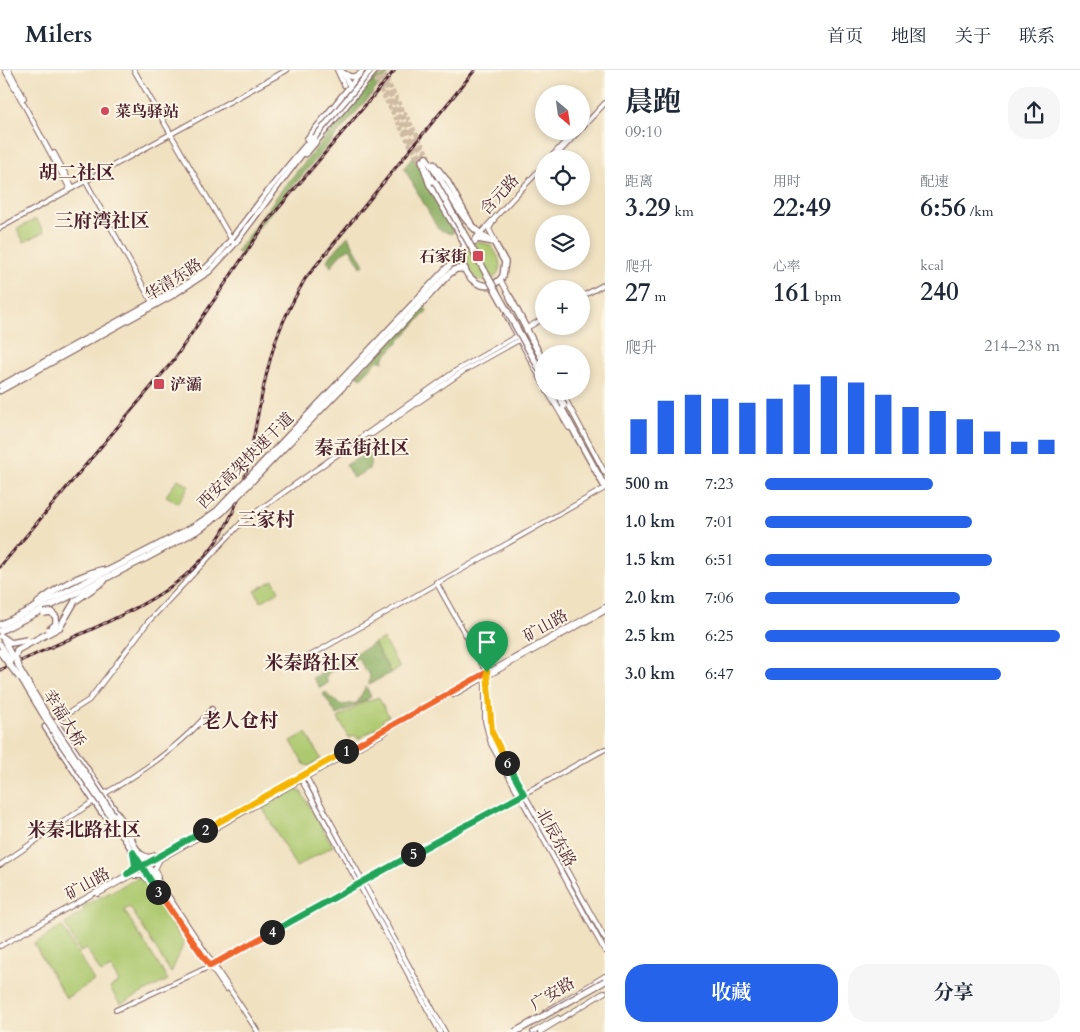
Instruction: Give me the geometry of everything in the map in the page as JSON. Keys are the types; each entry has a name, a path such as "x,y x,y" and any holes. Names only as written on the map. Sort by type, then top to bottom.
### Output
{"highway":[{"path":"424,161 535,354"},
{"path":"424,161 439,176 466,221 480,234 494,243 505,264 500,279 494,284 485,286 472,281 465,269 462,252 466,245 473,240 494,243"},
{"path":"424,161 466,245"},
{"path":"436,181 535,361"},
{"name":"西安高架快速干道","path":"0,625 116,566 193,534 222,512 462,252"},
{"name":"西安高架快速干道","path":"353,372 449,274 458,269 465,269"},
{"path":"510,297 535,345"},
{"path":"501,306 535,366"},
{"path":"559,400 605,488"},
{"path":"563,408 605,480"},
{"name":"西安高架快速干道","path":"0,634 7,628 110,576 144,555"},
{"path":"19,667 16,657 17,650 60,627 75,601 92,591 110,576"},
{"path":"0,634 11,643 20,642 52,628 56,623 56,616 51,612 44,613 7,628"},
{"path":"0,652 19,677"},
{"path":"513,1032 605,981"},
{"path":"521,1032 605,986"}],"main road":[{"path":"340,70 346,86 355,95"},
{"path":"340,70 351,77 362,71"},
{"path":"314,137 370,71 376,70"},
{"path":"292,160 342,95 346,86 362,71"},
{"path":"291,169 355,95 370,71"},
{"name":"华清东路","path":"233,243 292,160 314,137"},
{"name":"华清东路","path":"0,386 206,275 291,169 314,137"},
{"path":"424,161 447,180 480,234"},
{"name":"华清东路","path":"0,391 153,304"},
{"name":"幸福大桥","path":"0,634 57,730 111,815"},
{"name":"幸福大桥","path":"0,644 57,738 111,815"},
{"path":"55,721 130,832 133,842"},
{"path":"47,726 101,812 115,824"},
{"path":"111,815 133,852 145,866"},
{"path":"111,815 133,842 145,866"}],"street":[{"path":"7,70 71,189"},
{"path":"134,70 233,243"},
{"path":"0,228 287,70"},
{"path":"590,118 605,102"},
{"path":"559,150 569,140"},
{"name":"含元路","path":"473,240 535,176"},
{"name":"含元路","path":"494,243 490,226 535,177"},
{"path":"86,182 153,304"},
{"path":"466,221 480,228 488,224"},
{"path":"500,279 510,297"},
{"path":"590,293 605,284"},
{"path":"485,286 492,289 535,368"},
{"path":"535,322 525,326 536,345"},
{"path":"47,726 89,700 148,622 241,523 457,370 520,340"},
{"path":"299,662 351,634 377,616 436,582 605,488 559,400"},
{"path":"560,400 605,473"},
{"path":"436,582 486,675"},
{"name":"矿山路","path":"0,947 605,607"},
{"name":"矿山路","path":"486,675 605,611"},
{"name":"北辰东路","path":"486,675 487,734 605,939"},
{"path":"104,794 142,772 202,721 212,709"},
{"path":"116,1010 211,966 605,749"},
{"path":"303,777 440,1032"},
{"name":"北辰东路","path":"522,795 605,951"},
{"path":"0,865 94,801"},
{"path":"136,847 148,857 165,854"},
{"path":"127,877 135,866 133,852"},
{"path":"160,882 156,867 165,854"},
{"path":"145,866 160,882 214,962 211,966"},
{"path":"145,866 155,886 257,1032"},
{"path":"127,877 141,875 155,886"},
{"path":"360,883 444,1032"},
{"name":"广安路","path":"513,1032 605,976"},
{"name":"广安路","path":"540,1032 605,992"},
{"path":"521,1032 572,995"},
{"path":"534,1032 596,998"}],"green space":[{"path":"382,70 392,70 260,225 242,254 236,252 283,188"},
{"path":"414,156 425,178 424,180 454,232 451,234 438,229 404,168"},
{"path":"36,219 44,232 24,242 17,229"},
{"path":"348,236 364,265 361,267 350,248 340,254 331,267 327,260"},
{"path":"476,241 490,245 500,262 499,271 492,280 479,280 467,268 465,262 466,250"},
{"path":"424,305 427,311 384,357 383,362 378,360 361,378 357,375"},
{"path":"373,450 369,469 353,478 346,465"},
{"path":"178,479 189,486 178,503 166,496"},
{"path":"273,580 279,591 261,602 255,591"},
{"path":"383,639 400,668 391,673 374,643"},
{"path":"374,643 391,673 369,684 370,675 364,669 359,658 328,673 326,678 328,683 320,688 313,678"},
{"path":"366,686 371,697 337,715 323,694 326,692 330,698 342,705 357,703"},
{"path":"378,697 389,716 382,720 384,724 358,739 355,735 349,738 338,718 367,700 368,702"},
{"path":"306,733 321,759 309,766 304,764 291,741"},
{"path":"296,789 300,790 333,846 296,867 262,807"},
{"path":"141,876 184,943 171,973 130,907 124,910 168,980 120,1004 110,988 119,982 111,968 101,973 87,949 80,952 65,924 84,911 82,907"},
{"path":"62,926 94,981 66,998 34,944"}],"tunnel":[{"path":"373,70 422,161"},
{"path":"377,70 426,158"},
{"path":"381,70 429,157"},
{"path":"372,74 419,162"}],"railway":[{"path":"0,567 173,361 266,223 395,70"},
{"path":"0,670 141,605 184,576 203,558 219,538 232,513 243,484 266,376 276,340 285,317 305,279 475,70"}],"place":[{"name":"菜鸟驿站","path":"105,111"},
{"name":"石家街","path":"478,256"},
{"name":"浐灞","path":"159,384"}],"district":[{"name":"胡二社区","path":"77,172"},
{"name":"三府湾社区","path":"102,220"},
{"name":"秦孟街社区","path":"362,447"},
{"name":"三家村","path":"266,519"},
{"name":"米秦路社区","path":"312,662"},
{"name":"老人仓村","path":"240,720"},
{"name":"米秦北路社区","path":"84,829"}],"route":[{"path":"487,672 142,866 133,852 135,867 127,874 142,866 210,966 524,794 497,745 492,732 487,672"}]}
